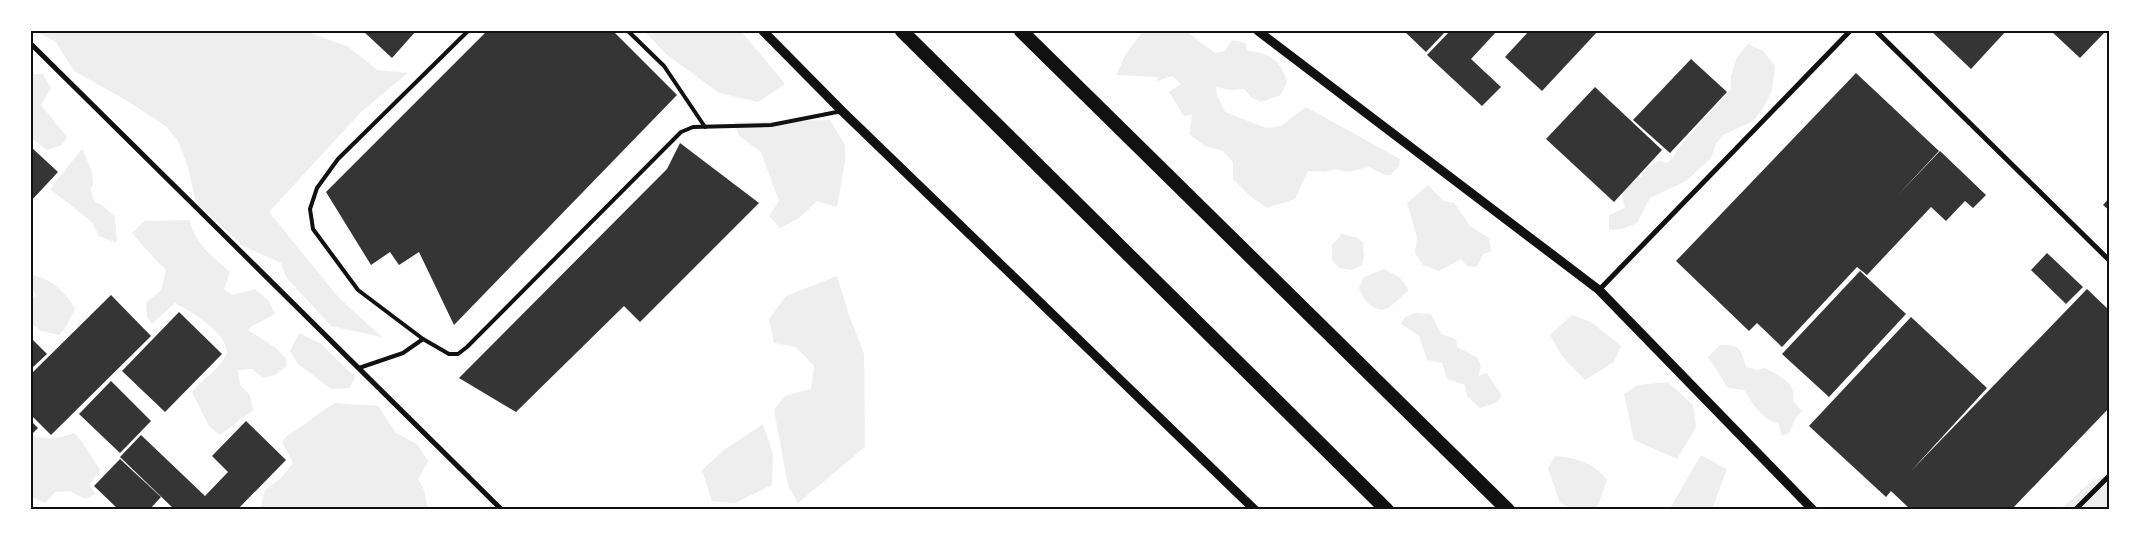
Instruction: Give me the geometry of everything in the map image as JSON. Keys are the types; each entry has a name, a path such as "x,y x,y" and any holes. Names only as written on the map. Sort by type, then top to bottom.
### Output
{"highway":[{"path":"902,31 1387,510"},
{"path":"1021,31 1508,510"}],"street":[{"path":"763,31 842,111 1255,510"},
{"path":"1258,31 1599,290 1813,510"},
{"path":"1599,290 1850,31"},
{"path":"1876,31 2110,262"},
{"path":"31,44 502,510"},
{"path":"2075,510 2110,475"}],"lane":[{"path":"468,31 338,159 317,188 310,209 312,229 358,290 423,339 448,354 458,354 467,347 681,132 693,127 771,125 842,111"},
{"path":"628,31 664,66 705,127"},
{"path":"359,368 403,353 423,339"}],"shaded area":[{"path":"35,31 305,31 349,47 377,70 408,73 361,112 269,212 339,298 382,337 331,326 286,277 281,263 243,246 196,203 188,167 178,141 167,127 129,102 74,71 56,42"},
{"path":"644,31 741,31 785,84 758,102 719,93 666,54"},
{"path":"1143,31 1186,31 1215,53 1225,51 1232,40 1245,43 1248,51 1262,53 1278,63 1287,82 1281,95 1261,102 1252,98 1244,89 1229,90 1216,87 1217,95 1225,112 1266,128 1281,126 1306,107 1400,159 1399,166 1390,175 1385,175 1369,167 1347,172 1335,169 1324,172 1308,171 1295,199 1267,208 1249,195 1233,179 1233,162 1223,151 1205,146 1189,134 1192,115 1184,116 1169,92 1181,84 1172,76 1157,81 1158,77 1116,75 1126,54"},
{"path":"1748,44 1763,51 1775,66 1772,90 1764,107 1753,121 1723,135 1716,144 1711,158 1686,181 1650,198 1637,223 1622,229 1609,230 1609,215 1625,208 1620,187 1627,177 1641,177 1648,167 1659,161 1667,163 1674,157 1679,147 1731,89 1731,76 1737,57"},
{"path":"31,74 43,74 51,88 41,105 67,137 62,145 47,150 31,138"},
{"path":"830,120 845,145 845,161 837,207 817,201 799,218 780,228 769,216 779,201 761,152 739,136 734,122"},
{"path":"82,149 92,171 93,185 90,189 95,202 102,205 115,217 117,243 99,236 92,222 50,189"},
{"path":"1428,185 1443,201 1454,203 1470,226 1489,238 1491,251 1483,254 1477,267 1467,266 1461,259 1439,271 1423,265 1415,253 1417,237 1407,203"},
{"path":"189,220 200,243 230,272 224,289 232,295 255,289 269,301 275,314 248,330 276,348 286,358 287,366 275,375 263,378 252,369 238,370 240,385 250,395 253,410 220,435 209,426 192,392 224,359 226,348 223,340 208,324 175,303 152,324 147,317 146,303 161,290 166,270 132,233 144,221"},
{"path":"1342,234 1358,238 1363,243 1364,258 1362,265 1352,270 1339,268 1332,260 1332,245"},
{"path":"1384,269 1399,277 1409,290 1391,306 1381,310 1367,302 1359,288 1364,277"},
{"path":"31,275 45,279 57,287 75,308 66,327 59,335 41,331 31,323 31,300 36,295 31,286"},
{"path":"837,276 864,354 865,447 798,503 788,485 774,410 785,396 811,389 814,366 796,347 774,343 769,319 786,296"},
{"path":"1415,313 1431,314 1441,334 1456,339 1457,347 1478,358 1481,367 1478,376 1487,373 1502,396 1495,403 1480,408 1467,396 1465,385 1447,379 1442,363 1427,360 1419,336 1401,324 1405,317"},
{"path":"1572,315 1591,322 1621,346 1614,362 1585,380 1562,356 1550,335"},
{"path":"299,333 321,344 355,377 350,388 331,389 298,364 290,351"},
{"path":"1720,345 1739,349 1746,367 1757,370 1765,368 1790,384 1794,394 1793,401 1802,411 1796,417 1789,433 1782,436 1778,423 1762,415 1744,390 1728,388 1708,357"},
{"path":"1668,382 1693,405 1696,427 1677,459 1634,440 1624,394 1638,385"},
{"path":"335,403 378,406 396,433 417,444 428,461 418,479 424,490 428,510 260,510 265,490 281,478 293,463 282,442 284,439"},
{"path":"763,424 773,454 772,485 735,503 712,501 702,470 725,449"},
{"path":"74,433 100,470 90,484 95,494 86,499 69,491 55,492 45,503 31,497 31,435 52,438"},
{"path":"1701,455 1727,469 1714,504 1710,510 1669,510"},
{"path":"1555,456 1584,462 1596,469 1607,480 1596,510 1576,510 1560,503 1548,468"},
{"path":"2110,476 2110,510 2060,510 2093,480"}],"building":[{"path":"363,31 416,31 392,58"},
{"path":"487,31 613,31 677,95 454,325 419,252 399,265 390,252 371,265 326,192"},
{"path":"1404,31 1446,31 1426,52"},
{"path":"1450,31 1497,31 1471,59 1501,87 1482,106 1427,55"},
{"path":"1529,31 1598,31 1542,91 1505,57"},
{"path":"1931,31 2006,31 1971,69"},
{"path":"2051,31 2104,31 2105,32 2080,58"},
{"path":"1691,59 1727,92 1670,153 1633,120"},
{"path":"1856,73 1939,151 1897,196 1940,151 1986,195 1973,208 1965,201 1946,221 1931,207 1867,275 1857,267 1782,347 1757,323 1749,331 1676,261"},
{"path":"1595,87 1662,150 1614,202 1546,139"},
{"path":"680,143 759,203 640,322 624,306 516,412 459,378 667,169"},
{"path":"31,147 58,172 31,201"},
{"path":"2110,197 2110,211 2103,205"},
{"path":"2047,253 2083,287 2066,304 2031,270"},
{"path":"1860,271 1906,314 1829,397 1782,354"},
{"path":"2087,289 2110,311 2110,407 2011,510 1911,510 1891,491 1886,497 1809,426 1911,317 1987,388 1911,471"},
{"path":"111,295 151,336 51,435 31,415 31,374"},
{"path":"179,312 222,354 165,412 122,371"},
{"path":"31,338 47,354 31,369"},
{"path":"111,381 151,421 120,453 79,414"},
{"path":"31,421 38,428 31,435"},
{"path":"246,421 286,460 237,510 175,510 120,457 141,435 205,496 228,472 212,456"},
{"path":"120,459 161,497 149,510 119,510 94,486"}]}
